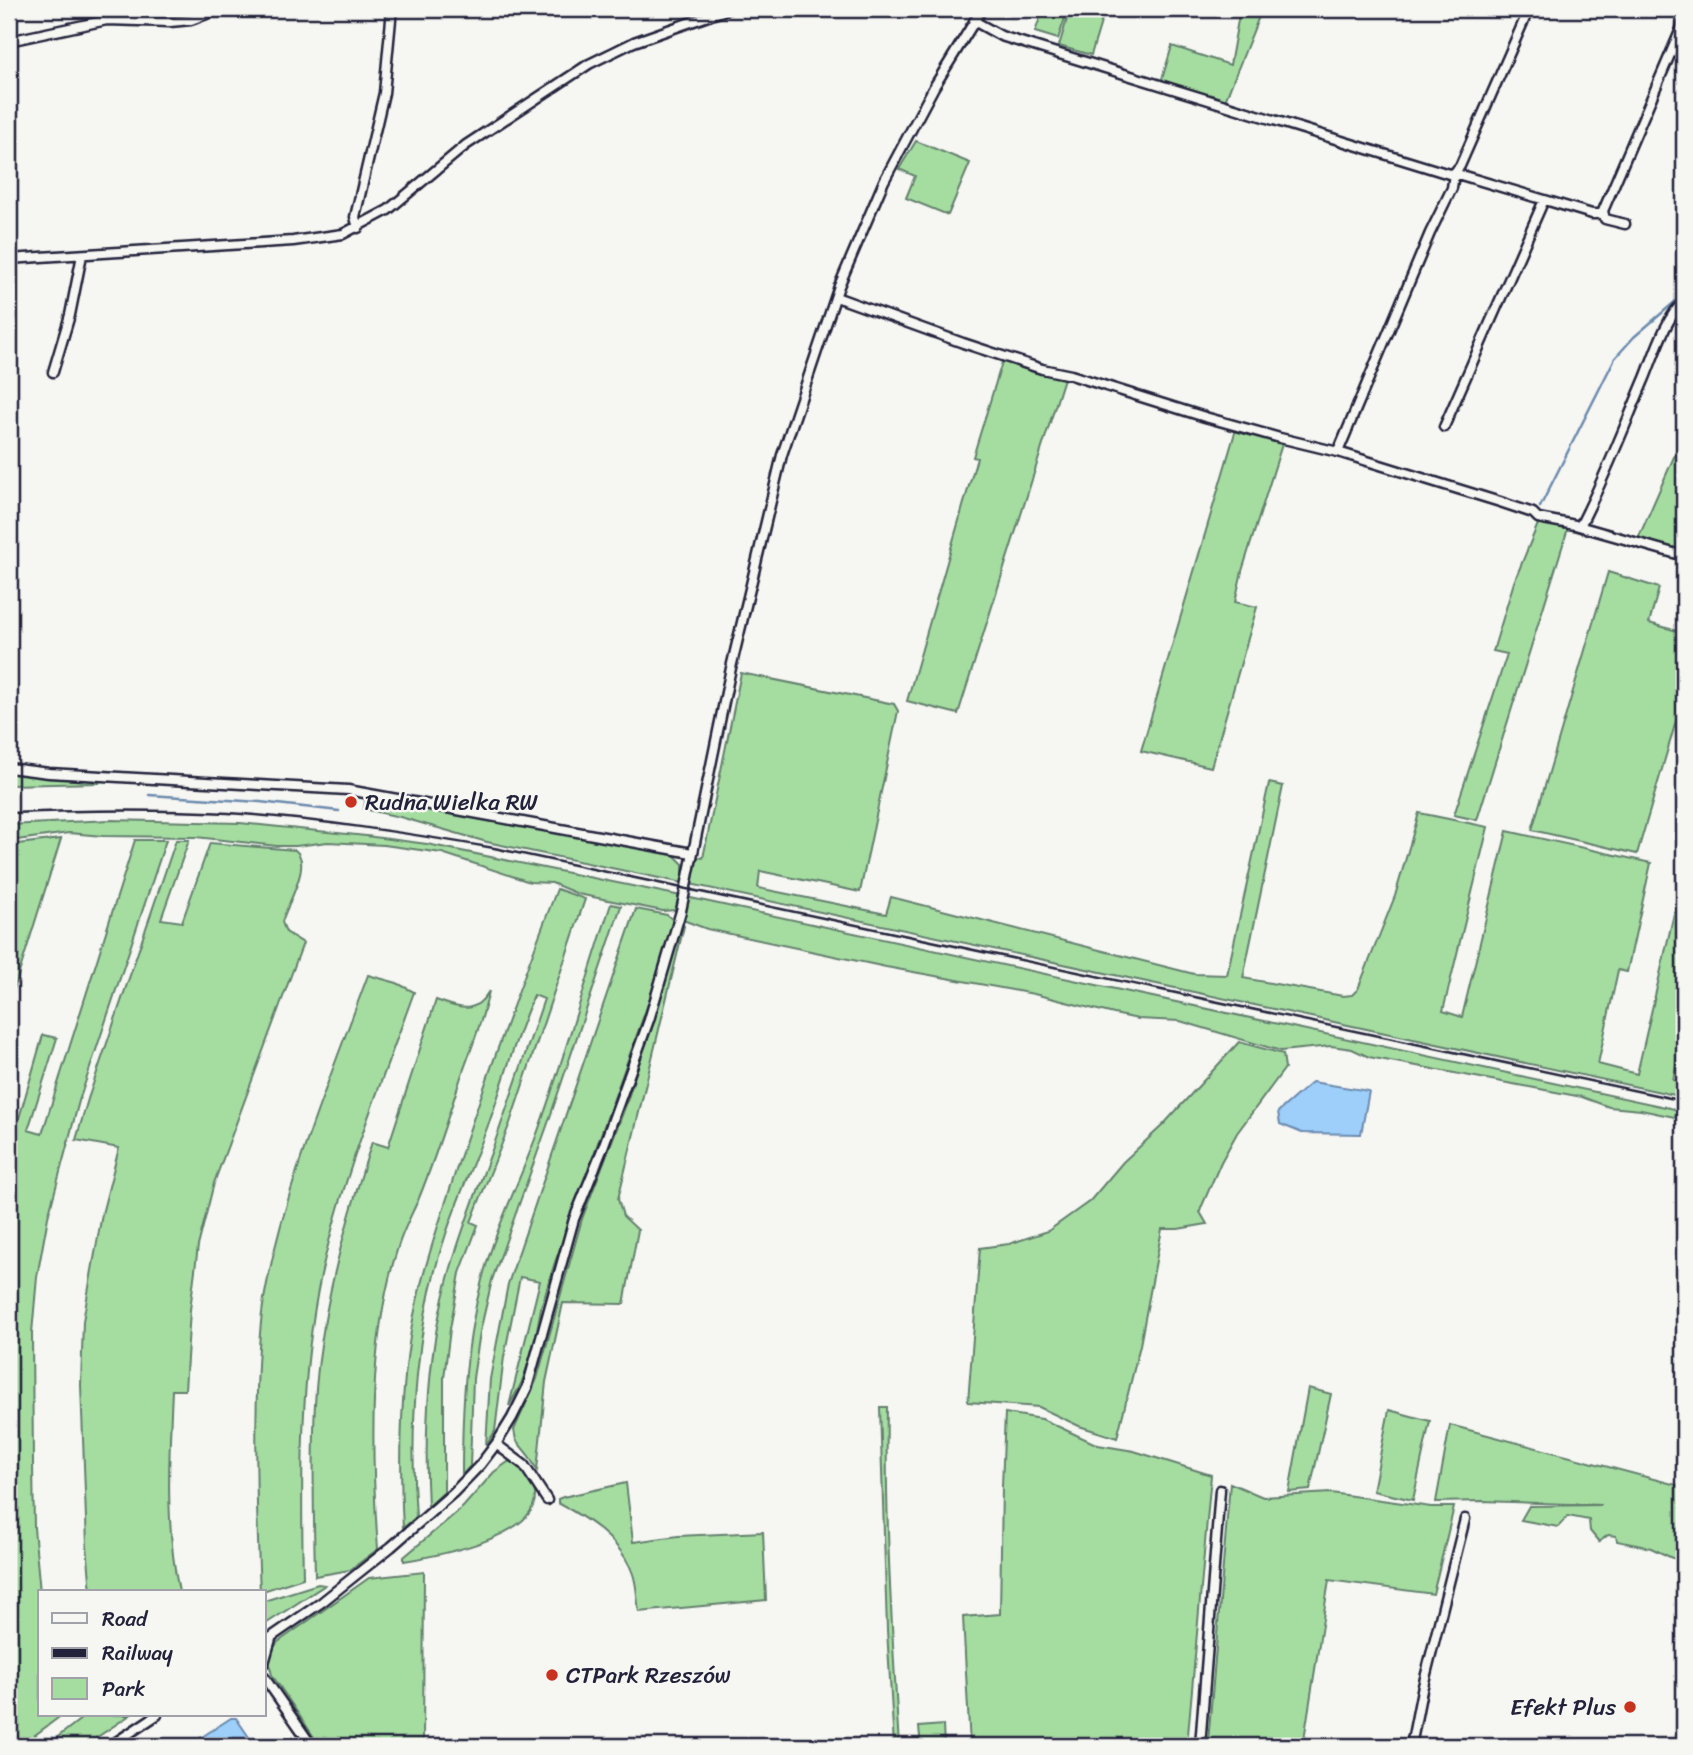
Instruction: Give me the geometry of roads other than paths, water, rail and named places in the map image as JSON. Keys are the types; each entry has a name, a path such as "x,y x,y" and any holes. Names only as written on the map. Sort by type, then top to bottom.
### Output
{"street":[{"path":"9,41 107,20 191,20 220,9"},
{"path":"358,228 355,217 384,93 392,9"},
{"path":"9,259 314,239 343,234 358,228 401,201 466,145 589,64 634,42 728,9"},
{"path":"266,1641 322,1602 391,1548 454,1492 496,1444 527,1388 574,1219 603,1150 649,1020 681,911 771,494 782,455 836,297 884,181 934,87 982,9"},
{"path":"1338,452 1430,233 1452,188 1454,173 1462,162 1529,9"},
{"path":"974,22 991,32 1159,86 1625,224"},
{"path":"1602,215 1684,22"},
{"path":"1444,427 1544,200"},
{"path":"53,372 70,315 82,255"},
{"path":"836,297 1042,369 1071,374 1267,435 1338,452 1511,505 1538,517 1580,526 1684,556"},
{"path":"1580,526 1595,498 1656,351 1676,308 1684,302"},
{"path":"9,768 49,773 348,790 692,853"},
{"path":"496,1444 524,1465 547,1500"},
{"path":"1200,1746 1220,1490"},
{"path":"1410,1746 1465,1519"},
{"path":"266,1657 273,1636"},
{"path":"266,1679 312,1746"},
{"path":"110,1746 155,1716"}],"water":[{"path":"1312,1082 1369,1091 1361,1134 1302,1133 1280,1124 1278,1112"},
{"path":"231,1718 236,1718 255,1746 188,1746"}],"waterway":[{"path":"1540,507 1615,358 1634,337 1684,294"},
{"path":"149,795 260,802 339,811"}],"railway":[{"path":"9,813 119,810 228,813 362,827 494,848 1684,1101"}],"place":[{"name":"Rudna Wielka RW","path":"351,802"},
{"name":"CTPark Rzeszów","path":"552,1675"},
{"name":"Efekt Plus","path":"1630,1707"}]}
